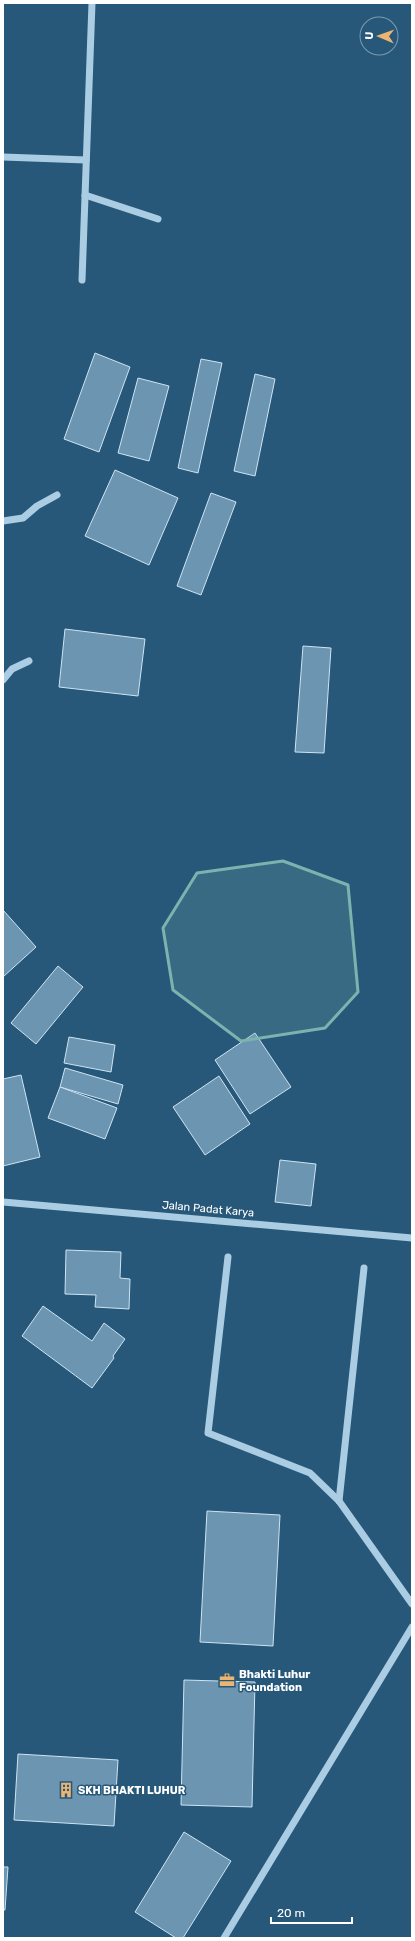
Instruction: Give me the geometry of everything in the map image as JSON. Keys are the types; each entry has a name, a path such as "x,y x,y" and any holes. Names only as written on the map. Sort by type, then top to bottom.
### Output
{"street":[{"path":"82,280 92,3"},
{"path":"3,157 86,160"},
{"path":"85,195 158,219"},
{"path":"3,521 23,518 42,502 57,495"},
{"path":"3,680 12,668 29,662"},
{"name":"Jalan Padat Karya","path":"3,1202 412,1238"},
{"path":"228,1257 208,1433 310,1473 339,1501 412,1604"},
{"path":"339,1501 364,1268"},
{"path":"224,1938 412,1627"}],"highlighted area":[{"path":"283,861 348,885 358,992 325,1028 241,1041 173,990 163,928 197,873"}],"building":[{"path":"95,353 130,367 99,452 64,439"},
{"path":"201,359 222,363 198,473 178,468"},
{"path":"255,374 275,379 255,476 234,471"},
{"path":"138,378 169,386 149,461 118,453"},
{"path":"115,470 178,498 149,565 85,536"},
{"path":"211,493 236,502 201,595 177,586"},
{"path":"65,629 145,639 138,696 59,687"},
{"path":"303,646 331,648 324,753 295,752"},
{"path":"3,910 36,947 3,977"},
{"path":"58,966 83,987 36,1044 11,1023"},
{"path":"255,1033 291,1087 250,1114 215,1060"},
{"path":"69,1037 115,1045 111,1072 64,1063"},
{"path":"65,1068 123,1085 118,1104 60,1087"},
{"path":"21,1075 40,1157 3,1166 3,1079"},
{"path":"219,1076 250,1124 205,1155 173,1107"},
{"path":"60,1087 117,1108 105,1139 48,1118"},
{"path":"280,1160 316,1164 311,1206 275,1202"},
{"path":"66,1250 121,1252 120,1278 130,1279 129,1309 95,1307 96,1295 65,1294"},
{"path":"43,1306 92,1341 104,1323 125,1339 113,1356 114,1358 92,1388 22,1336"},
{"path":"207,1511 280,1515 273,1646 200,1642"},
{"path":"184,1680 255,1682 252,1807 181,1805"},
{"name":"SKH BHAKTI LUHUR","path":"18,1754 118,1760 114,1826 14,1820"},
{"path":"184,1832 231,1861 183,1938 176,1938 135,1912"},
{"path":"3,1867 8,1867 5,1910 3,1910"}],"place":[{"name":"Bhakti Luhur Foundation","path":"227,1680"},
{"name":"SKH BHAKTI LUHUR","path":"66,1790"}]}
